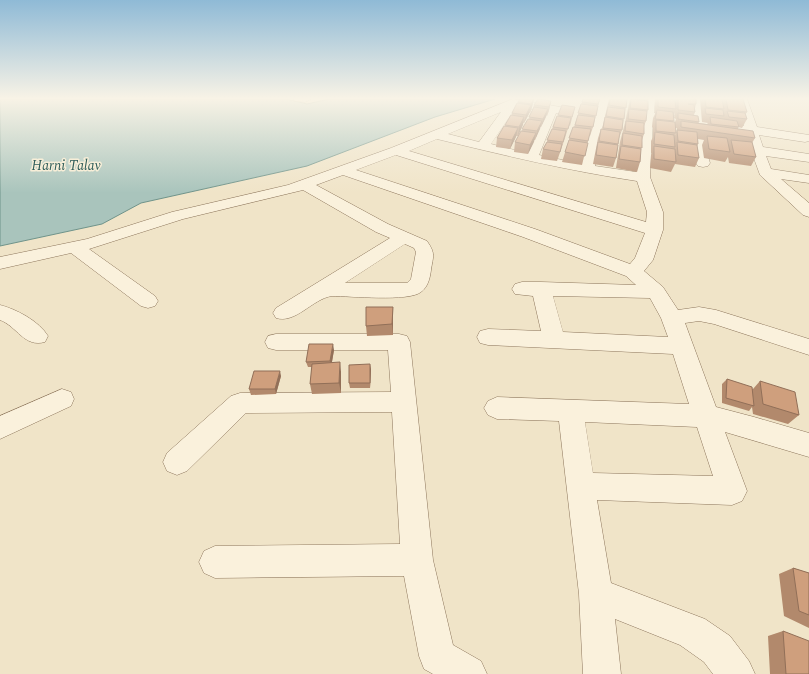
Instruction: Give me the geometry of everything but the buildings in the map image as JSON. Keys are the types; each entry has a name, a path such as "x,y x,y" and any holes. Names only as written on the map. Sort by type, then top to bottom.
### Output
{"street":[{"path":"0,263 107,239 178,216 305,185 447,130"},
{"path":"483,146 495,130"},
{"path":"532,158 543,130"},
{"path":"587,169 597,130"},
{"path":"633,272 644,260 654,230 656,212 643,177 647,130"},
{"path":"751,130 766,172 803,202 809,212"},
{"path":"754,130 805,138"},
{"path":"436,135 532,158 587,169 643,177"},
{"path":"703,163 697,141 809,158"},
{"path":"396,151 654,230"},
{"path":"344,171 529,233 633,272 656,292 672,318 732,491 581,486"},
{"path":"766,172 809,179"},
{"path":"305,185 382,228 421,245 424,252 420,280 414,288 404,291 332,289 319,291"},
{"path":"283,313 404,237"},
{"path":"76,246 148,302"},
{"path":"554,340 531,289 656,292"},
{"path":"0,312 11,316 37,336"},
{"path":"672,318 699,314 716,317 809,346"},
{"path":"488,337 681,346"},
{"path":"276,342 399,342 417,560 437,656 468,674"},
{"path":"178,462 240,403 283,396 404,402"},
{"path":"0,428 62,399"},
{"path":"497,408 706,416 754,428 809,445"},
{"path":"570,410 596,594 602,674"},
{"path":"215,562 417,560"},
{"path":"596,594 692,632 717,649 736,674"}],"water":[{"name":"Harni Talav","path":"0,130 400,130 307,166 141,203 102,224 0,246"}]}
